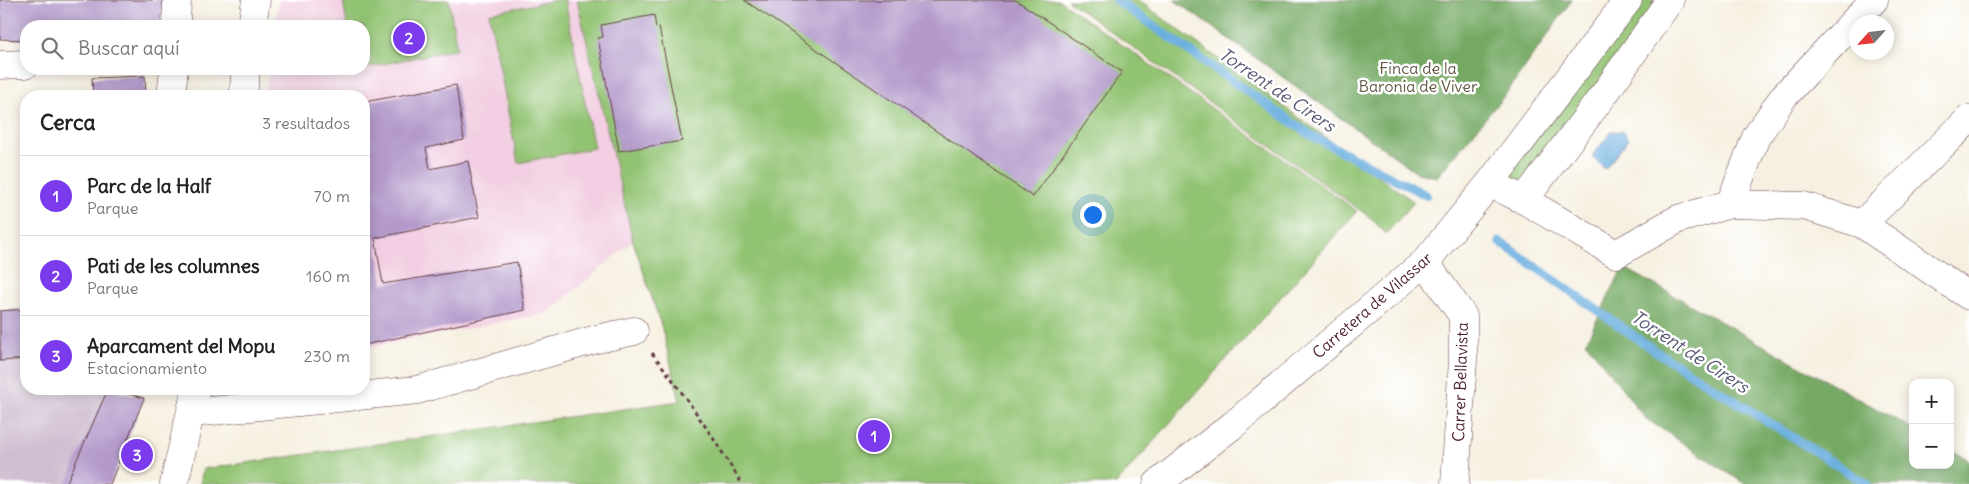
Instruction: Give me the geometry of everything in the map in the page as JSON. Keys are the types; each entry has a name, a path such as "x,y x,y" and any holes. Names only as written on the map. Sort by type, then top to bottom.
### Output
{"street":[{"path":"176,20 177,0"},
{"path":"253,20 256,0"},
{"name":"Carretera de Vilassar","path":"1157,484 1233,426 1425,262 1490,183 1628,0"},
{"path":"1524,200 1605,93 1670,0"},
{"path":"1730,204 1756,137 1784,96 1874,0"},
{"path":"0,65 20,64"},
{"path":"172,90 173,75"},
{"path":"244,90 245,75"},
{"path":"1862,224 1969,120"},
{"path":"1490,183 1524,200 1616,254 1678,219 1730,204 1804,206 1862,224 1969,296"},
{"name":"Carrer Bellavista","path":"1425,262 1463,316 1463,360 1456,484"},
{"path":"370,392 417,390 597,339 634,331"},
{"path":"174,484 194,401 316,395"}],"path":[{"path":"634,331 677,385 715,439 742,484"}],"shaded area":[{"path":"279,0 577,0 633,241 548,313 370,347 370,90 266,90 268,75 370,75 370,20 276,20"},
{"path":"20,309 20,395 133,395 144,398 110,484 0,484 0,311"}],"green space":[{"path":"343,0 449,0 457,49 370,67 370,20 346,20"},
{"path":"565,0 594,148 518,163 489,13"},
{"path":"577,0 1059,0 1357,211 1116,484 200,484 203,469 680,401 661,325 633,241"},
{"path":"1067,0 1138,0 1414,202 1386,234 1371,218"},
{"name":"Finca de la Baronia de Viver","path":"1174,0 1572,0 1509,90 1437,177 1418,173"},
{"path":"1628,0 1670,0 1524,200 1490,183"},
{"path":"1623,267 1909,427 1909,469 1954,469 1954,451 1969,460 1969,484 1745,484 1645,418 1586,342"}],"water":[{"path":"1612,131 1624,132 1628,140 1605,169 1592,156"}],"building":[{"path":"0,0 163,0 162,20 20,20 20,40 0,39"},
{"path":"744,0 1016,0 1122,72 1033,197"},
{"path":"654,15 656,28 659,27 682,141 619,151 598,38 603,37 601,25"},
{"path":"145,76 146,90 93,90 92,78"},
{"path":"456,85 464,140 426,148 430,169 468,161 479,217 375,238 383,284 517,262 525,310 370,344 370,101"},
{"path":"20,309 20,359 0,361 0,311"},
{"path":"105,395 132,395 144,398 110,484 66,484"}],"waterway":[{"name":"Torrent de Cirers","path":"1116,0 1312,136 1426,195"},
{"name":"Torrent de Cirers","path":"1500,242 1654,350 1867,484"}],"place":[{"name":"Pati de les columnes","path":"409,38"},
{"name":"Parc de la Half","path":"874,436"},
{"name":"Aparcament del Mopu","path":"137,455"}]}
